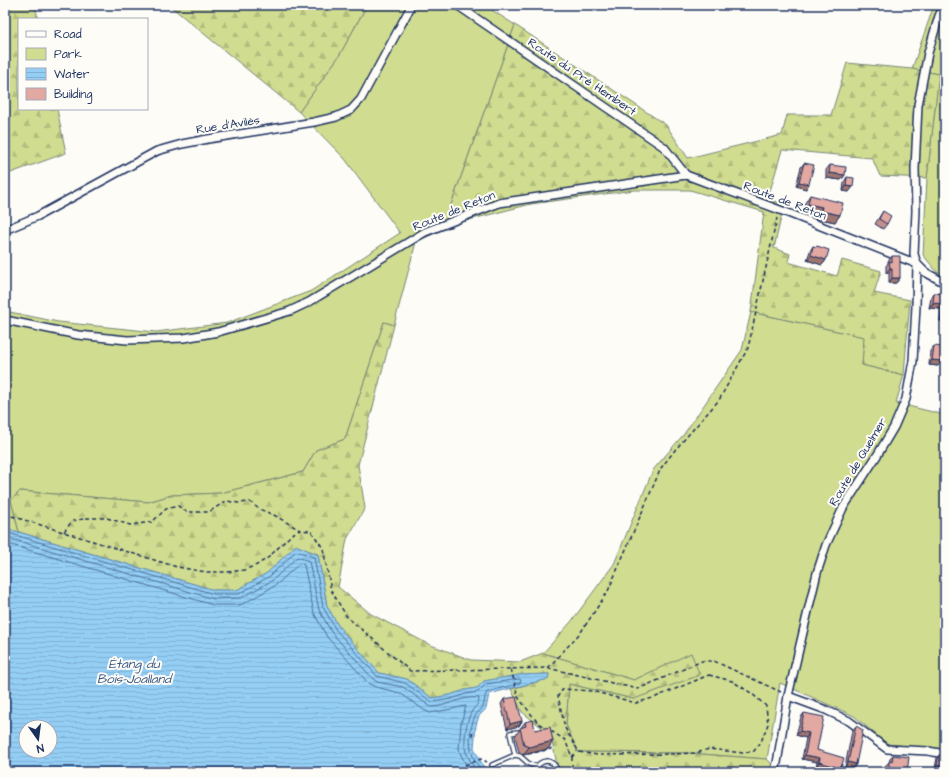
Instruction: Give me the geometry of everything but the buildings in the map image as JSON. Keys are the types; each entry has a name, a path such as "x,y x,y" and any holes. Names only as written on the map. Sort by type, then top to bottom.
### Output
{"street":[{"path":"409,7 415,5"},
{"name":"Route du Pré Hembert","path":"457,5 664,147 686,175"},
{"name":"Route de Quelmer","path":"774,772 777,763 788,696 817,573 826,545 843,508 894,427 906,399 913,361 917,264 914,254 916,211 915,169 918,105 928,53 939,16 944,5"},
{"name":"Rue d'Avilès","path":"5,230 38,216 157,151 208,139 314,122 336,117 351,110 361,99 409,7"},
{"name":"Route de Reton","path":"5,320 78,335 127,340 184,338 218,332 296,308 331,289 425,232 499,203 686,175 917,264 925,272 945,283"},
{"path":"788,696 826,710 849,721 876,743 887,749 928,751 945,754"}],"lane":[{"path":"515,755 510,733 518,732"},
{"path":"492,765 515,755 520,756 529,764 538,767"},
{"path":"537,772 538,767 545,761 551,761 556,766 557,772"}],"path":[{"path":"548,668 580,632 608,591 661,468 719,400 748,348 778,210"},
{"path":"64,532 72,521 88,518 107,518 130,526 152,522 166,509 178,506 188,512 208,512 226,501 239,503 250,502 258,508 274,515 300,530 311,531 323,548 331,590 348,617 410,671 548,668 638,689 702,661 714,661 788,696"},
{"path":"5,514 176,567 206,572 244,570 269,557 292,534 300,530"},
{"path":"511,669 518,697 538,723 565,740 572,757 572,772"},
{"path":"709,675 732,681 751,693 766,706 768,724 761,742 754,751 743,753 709,749 696,753 597,755 579,752 578,750 565,728 558,696 563,689 592,691 636,704 709,675"},
{"path":"545,727 547,734"},
{"path":"472,732 473,738"},
{"path":"520,756 551,749 549,742"},
{"path":"572,757 578,750"},
{"path":"465,765 481,759"}],"green space":[{"path":"5,5 35,5 38,18 18,18 18,110 57,110 66,153 5,175"},
{"path":"169,5 367,5 339,56 299,112"},
{"path":"367,5 484,5 515,25 451,205 457,223 416,242 394,325 384,322 345,439 316,450 303,472 221,493 172,495 148,502 20,491 11,500 19,532 5,528 5,311 58,322 156,332 227,323 311,291 400,233 345,159 299,112 339,56"},
{"path":"934,5 945,5 945,276 937,272 923,255 927,178 939,74 912,69"},
{"path":"515,25 666,125 688,158 782,135 787,115 831,115 847,63 912,69 939,74 927,178 880,176 872,158 782,150 768,198 784,205 774,248 790,254 788,262 837,276 842,260 881,271 874,293 910,300 904,375 862,365 864,337 751,312 764,212 690,190 634,190 531,204 457,223 451,205"},
{"path":"751,312 865,337 862,365 904,375 896,403 945,415 945,750 887,744 854,716 780,683 767,759 687,753 578,752 566,725 569,684 634,699 691,654 634,680 543,653 571,622 614,564 653,470 684,434 742,350"},
{"path":"384,322 394,325 358,465 365,508 347,539 338,587 371,614 428,644 471,660 520,662 543,653 634,680 691,653 700,675 634,699 569,684 566,725 578,752 687,753 767,759 780,772 559,772 550,734 522,712 511,689 548,679 549,674 519,675 484,681 477,688 432,698 407,679 379,673 339,627 327,606 318,554 296,546 267,573 237,590 214,590 19,532 11,500 20,491 148,502 172,495 221,493 303,472 316,450 345,439"}],"water":[{"name":"Étang du Bois-Joalland","path":"5,528 214,590 237,590 267,573 296,545 318,555 327,606 339,627 379,673 407,679 432,698 477,688 484,681 519,675 549,674 548,679 489,694 486,709 479,716 476,725 474,748 483,766 490,772 19,772 5,762"}]}
